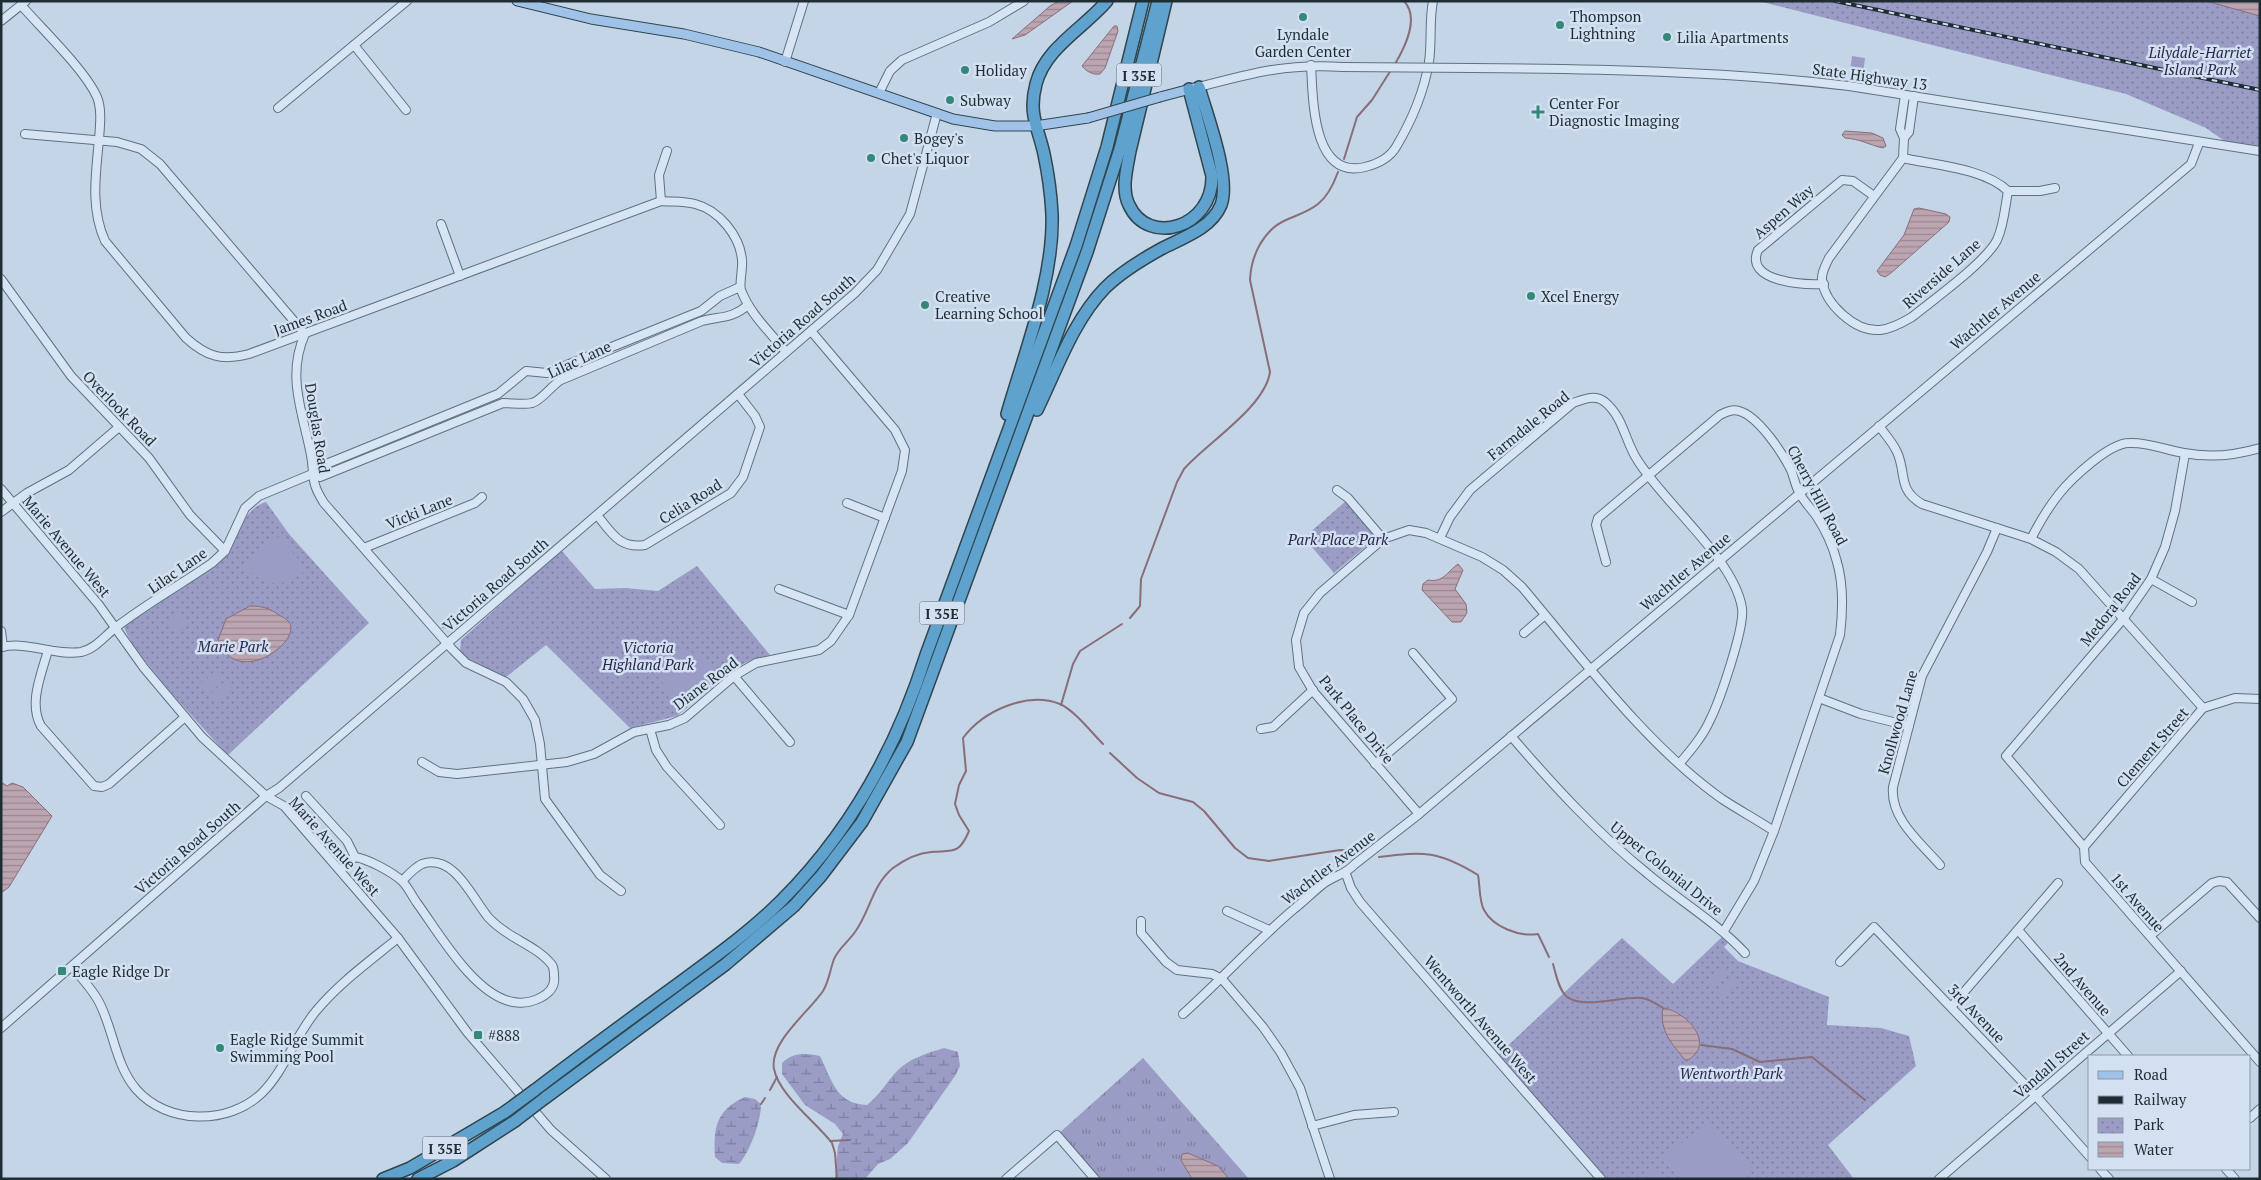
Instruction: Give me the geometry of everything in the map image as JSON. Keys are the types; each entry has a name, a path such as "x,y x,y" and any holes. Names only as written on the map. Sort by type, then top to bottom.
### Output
{"highway":[{"path":"988,486 1045,282 1049,258 1052,214 1050,194 1044,153 1032,113 1036,82 1054,52 1107,1"},
{"name":"I 35E","path":"383,1179 410,1168 505,1112 733,943 781,902 815,864 851,815 895,740 915,691 1079,237 1107,147 1143,1"},
{"name":"I 35E","path":"418,1179 452,1161 515,1120 726,964 794,906 821,876 862,822 907,742 1006,478 1087,252 1120,149 1158,1"},
{"path":"1166,1 1132,142 1126,176 1128,204 1142,220 1159,226 1170,228 1180,225 1198,215 1209,199 1212,176 1194,88"},
{"path":"1006,478 1074,331 1088,308 1126,270 1196,231 1211,220 1220,205 1224,187 1222,171 1194,88"}],"main road":[{"path":"518,1 591,19 707,39 759,52 937,114 953,119 995,126 1035,126 1088,118 1194,88"}],"street":[{"path":"278,108 407,1"},
{"path":"785,62 804,1"},
{"path":"880,94 890,71 902,60 989,22 1024,1"},
{"path":"1311,65 1317,131 1324,148 1333,159 1345,167 1358,168 1385,160 1395,149 1414,111 1424,83 1429,61 1434,1"},
{"path":"1,21 24,3 88,80 98,98 99,140"},
{"path":"354,45 406,110"},
{"name":"State Highway 13","path":"1194,88 1255,72 1311,65 1343,67 1657,70 1725,73 1786,78 1905,94 2260,151"},
{"path":"1824,284 1822,281 1824,269 1829,258 1902,158 1904,138 1900,129 1905,94"},
{"path":"1904,138 1909,132 1914,96"},
{"name":"Victoria Road South","path":"1,1028 266,796 279,788 854,293 877,270 895,243 910,214 937,114"},
{"path":"25,134 117,142 141,149 160,164 305,334"},
{"name":"James Road","path":"99,140 94,208 101,233 114,255 186,338 199,350 215,356 232,358 249,354 305,334 661,201"},
{"name":"Wachtler Avenue","path":"1183,1014 1222,979 1269,930 1324,884 1337,875 1346,874 1355,864 1420,814 2191,164 2199,142"},
{"path":"667,151 659,175 661,201 696,204 712,212 726,224 736,240 742,258 743,277 740,287 748,306 786,352"},
{"path":"1902,158 1970,172 1994,182 2008,191 2040,191 2055,188"},
{"name":"Aspen Way","path":"1824,284 1811,285 1766,276 1757,266 1756,256 1762,245 1842,180 1853,181 1874,196"},
{"name":"Riverside Lane","path":"1824,284 1828,298 1846,318 1879,330 1900,325 1987,254 1996,241 2003,220 2008,191"},
{"path":"441,224 460,276"},
{"name":"Overlook Road","path":"1,279 71,376 149,458 190,515 225,551"},
{"name":"Lilac Lane","path":"2,647 24,645 68,654 84,651 96,645 115,628 212,564 225,551 245,508 259,496 312,474 318,468 498,394 526,371 547,373 701,311 720,296 740,287"},
{"name":"Lilac Lane","path":"312,474 320,476 503,403 531,403 538,400 560,380 702,321 726,318 738,314 748,306"},
{"name":"Diane Road","path":"422,762 439,772 457,774 567,762 594,754 634,732 670,725 685,718 734,676 756,663 819,650 831,641 849,615 902,471 905,450 895,430 810,331"},
{"name":"Douglas Road","path":"305,334 298,358 296,382 298,406 311,456 314,487 324,502 447,644 466,663 506,682 523,699 535,720 540,744 545,800 600,875 621,891"},
{"name":"Celia Road","path":"597,515 619,541 634,547 644,545 731,493 744,477 760,427 755,416 738,394"},
{"name":"Farmdale Road","path":"1440,538 1450,517 1470,490 1573,403 1590,397 1603,401 1613,411 1624,428 1636,459 1648,476 1732,578 1739,593 1743,611 1741,630 1711,720 1697,743 1680,763"},
{"name":"Cherry Hill Road","path":"1606,562 1596,525 1598,518 1720,415 1737,410 1752,417 1777,447 1790,469 1799,493 1817,517 1829,539 1837,563 1842,588 1843,610 1840,635 1774,831 1754,881 1724,931"},
{"path":"1879,426 1897,450 1901,462 1903,485 1913,498 1922,504 2031,539 2056,552 2079,569 2204,708"},
{"path":"1,512 69,470 119,427"},
{"path":"2031,539 2060,492 2102,454 2126,442 2152,444 2185,454 2216,456 2260,448"},
{"name":"Medora Road","path":"2006,756 2124,618 2151,579 2165,547 2170,529 2185,454"},
{"name":"Marie Avenue West","path":"1,489 99,605 144,668 185,717 219,754 266,796 284,806 398,938 467,1032 551,1130 606,1179"},
{"path":"1337,490 1348,498 1383,539"},
{"name":"Vicki Lane","path":"364,548 474,503 482,497"},
{"path":"847,503 885,518"},
{"name":"Knollwood Lane","path":"1940,865 1900,818 1892,798 1894,782 1922,676 1987,552 1997,528"},
{"name":"Park Place Drive","path":"1420,814 1312,690 1299,667 1296,640 1304,613 1320,593 1383,539 1409,530 1426,532 1482,557 1503,570 1522,587 1635,720 1680,763 1722,798 1774,831"},
{"path":"2151,579 2192,602"},
{"path":"779,589 849,615"},
{"path":"1524,633 1545,615"},
{"path":"1,631 2,647"},
{"path":"48,650 35,703 36,718 94,786 102,787 109,784 185,717"},
{"path":"1375,764 1452,699 1413,654"},
{"path":"734,676 790,742"},
{"path":"1261,729 1273,727 1312,690"},
{"path":"1819,698 1861,714 1909,726"},
{"name":"Clement Street","path":"2084,847 2204,708 2235,698 2260,699"},
{"path":"650,729 656,750 667,767 720,825"},
{"name":"Upper Colonial Drive","path":"1511,736 1554,786 1605,837 1649,875 1724,931 1745,953"},
{"name":"1st Avenue","path":"2006,756 2084,847 2085,862 2260,1062"},
{"path":"306,796 347,841 355,857"},
{"path":"340,870 355,857 365,858 402,881 452,952 488,991 502,1000 519,1003 548,994 555,982 553,966 542,956 502,930 489,918 467,886 449,869 436,862 421,865 402,881"},
{"name":"Wentworth Avenue West","path":"1346,874 1351,888 1360,902 1601,1179"},
{"path":"2150,936 2212,883 2219,881 2227,882 2260,918"},
{"path":"1952,1006 2058,883"},
{"path":"1227,911 1269,930"},
{"path":"1141,921 1141,933 1172,966 1178,970 1212,974 1222,979 1263,1027 1281,1053 1300,1088 1330,1179"},
{"name":"3rd Avenue","path":"1840,962 1874,927 1952,1006 2088,1155"},
{"name":"2nd Avenue","path":"2018,930 2127,1055"},
{"path":"72,966 100,1003 121,1065 136,1089 151,1102 169,1111 188,1116 208,1117 236,1110 261,1094 274,1078 298,1036 317,1009 398,938"},
{"name":"Vandall Street","path":"1939,1179 2181,971"},
{"path":"1312,1126 1354,1115 1394,1112"},
{"path":"1006,1179 1057,1135 1095,1179"}],"green space":[{"name":"Lilydale-Harriet Island Park","path":"1758,1 2260,1 2260,146 2226,142 2206,128 2126,94"},
{"path":"1852,56 1865,58 1863,74 1850,72"},
{"name":"Park Place Park","path":"1346,501 1377,537 1334,573 1311,546 1314,542 1308,534"},
{"name":"Marie Park","path":"266,502 289,534 369,623 228,755 153,671 129,637 124,626 222,560 231,548 249,514 253,509"},
{"path":"1344,526 1355,539 1333,558 1322,545"},
{"path":"276,537 282,539 307,570 289,581 281,583 267,582 242,565"},
{"name":"Victoria Highland Park","path":"561,550 595,589 625,588 658,591 697,566 770,655 751,660 732,670 677,716 630,728 546,645 506,677 469,659 460,651 461,640"},
{"path":"178,614 187,624 178,632 169,621"},
{"path":"683,648 702,657 717,669 682,699 676,699 649,666 666,654"},
{"path":"216,670 223,678 206,693 199,685"},
{"path":"226,680 232,688 215,703 209,695"},
{"name":"Wentworth Park","path":"1722,937 1728,943 1724,947 1738,961 1829,997 1827,1025 1881,1028 1909,1036 1916,1066 1828,1145 1854,1179 1605,1179 1497,1056 1622,938 1673,984"},
{"path":"1722,964 1730,972 1715,988 1707,981"},
{"path":"1732,974 1740,981 1725,998 1717,990"},
{"path":"944,1048 958,1052 960,1066 908,1143 890,1159 878,1164 865,1179 835,1179 838,1146 843,1134 835,1124 805,1105 782,1074 782,1063 786,1059 799,1054 820,1056 836,1089 848,1100 857,1104 867,1105 876,1097 894,1074 908,1062"},
{"path":"1143,1058 1249,1179 1100,1179 1064,1137 1057,1135"},
{"path":"745,1097 755,1099 761,1104 754,1136 739,1164 722,1163 715,1157 715,1137 718,1121 728,1108"},
{"path":"1708,1121 1750,1168 1738,1179 1683,1179 1664,1158"},
{"path":"1654,1168 1664,1177 1662,1179 1649,1179 1646,1175"}],"water":[{"path":"1059,1 1073,1 1025,35 1012,39 1050,6"},
{"path":"2206,1 2260,1 2260,16"},
{"path":"1114,26 1117,26 1118,31 1105,68 1100,74 1090,73 1082,66"},
{"path":"1845,131 1872,133 1883,138 1886,146 1883,148 1845,138 1842,135"},
{"path":"1919,208 1946,214 1950,217 1949,222 1891,273 1885,277 1880,275 1877,271 1904,235 1914,209"},
{"path":"1458,564 1463,570 1455,589 1466,604 1467,613 1461,622 1452,622 1422,590 1423,584 1428,580 1433,581 1441,578"},
{"path":"250,606 258,606 275,613 289,622 291,630 286,640 278,649 266,657 253,661 239,661 227,654 218,640 226,619"},
{"path":"1,782 7,786 12,783 23,787 52,816 9,887 1,893"},
{"path":"1663,1008 1681,1015 1689,1022 1699,1038 1699,1046 1695,1054 1686,1061 1668,1037 1663,1024"},
{"path":"1188,1153 1218,1166 1229,1179 1192,1179 1181,1160 1182,1154"}],"waterway":[{"path":"1395,64 1403,49 1411,24 1409,8 1404,1"},
{"path":"1344,159 1357,117 1372,100 1391,70"},
{"path":"1130,618 1140,606 1141,579 1177,482 1184,469 1247,411 1266,385 1270,372 1250,280 1256,253 1265,237 1278,224 1318,204 1330,190 1338,172"},
{"path":"1061,705 1073,664 1080,651 1122,624"},
{"path":"443,627 450,628"},
{"path":"837,1179 835,1153 832,1143 783,1089 777,1079 774,1059 778,1048 791,1028 823,991 836,955 860,924 880,882 886,875 897,865 916,855 954,850 965,839 969,831 959,815 955,804 959,785 966,771 963,738 982,719 994,712 1020,702 1034,700 1047,701 1065,707 1077,716 1103,744"},
{"path":"1110,753 1137,778 1159,793 1193,802 1204,811 1235,848 1248,858 1269,861 1340,850 1365,851"},
{"path":"1379,857 1408,854 1431,855 1452,861 1478,875 1481,902 1488,916 1507,930 1523,934 1538,934 1549,957"},
{"path":"1553,964 1561,989 1566,996 1573,1000 1591,1002 1642,998 1663,1008"},
{"path":"1701,1045 1732,1049 1760,1062 1812,1057 1865,1100"},
{"path":"770,1090 777,1077"},
{"path":"761,1104 765,1098"},
{"path":"830,1141 850,1140"}],"railway":[{"path":"1835,1 2260,90"}],"place":[{"name":"Lyndale Garden Center","path":"1303,17"},
{"name":"Thompson Lightning","path":"1560,25"},
{"name":"Lilia Apartments","path":"1667,37"},
{"name":"Holiday","path":"965,70"},
{"name":"Subway","path":"950,100"},
{"name":"Center For Diagnostic Imaging","path":"1538,112"},
{"name":"Bogey's","path":"904,138"},
{"name":"Chet's Liquor","path":"871,158"},
{"name":"Xcel Energy","path":"1531,296"},
{"name":"Creative Learning School","path":"925,305"},
{"name":"Eagle Ridge Dr","path":"62,971"},
{"name":"#888","path":"478,1035"},
{"name":"Eagle Ridge Summit Swimming Pool","path":"220,1048"}]}
